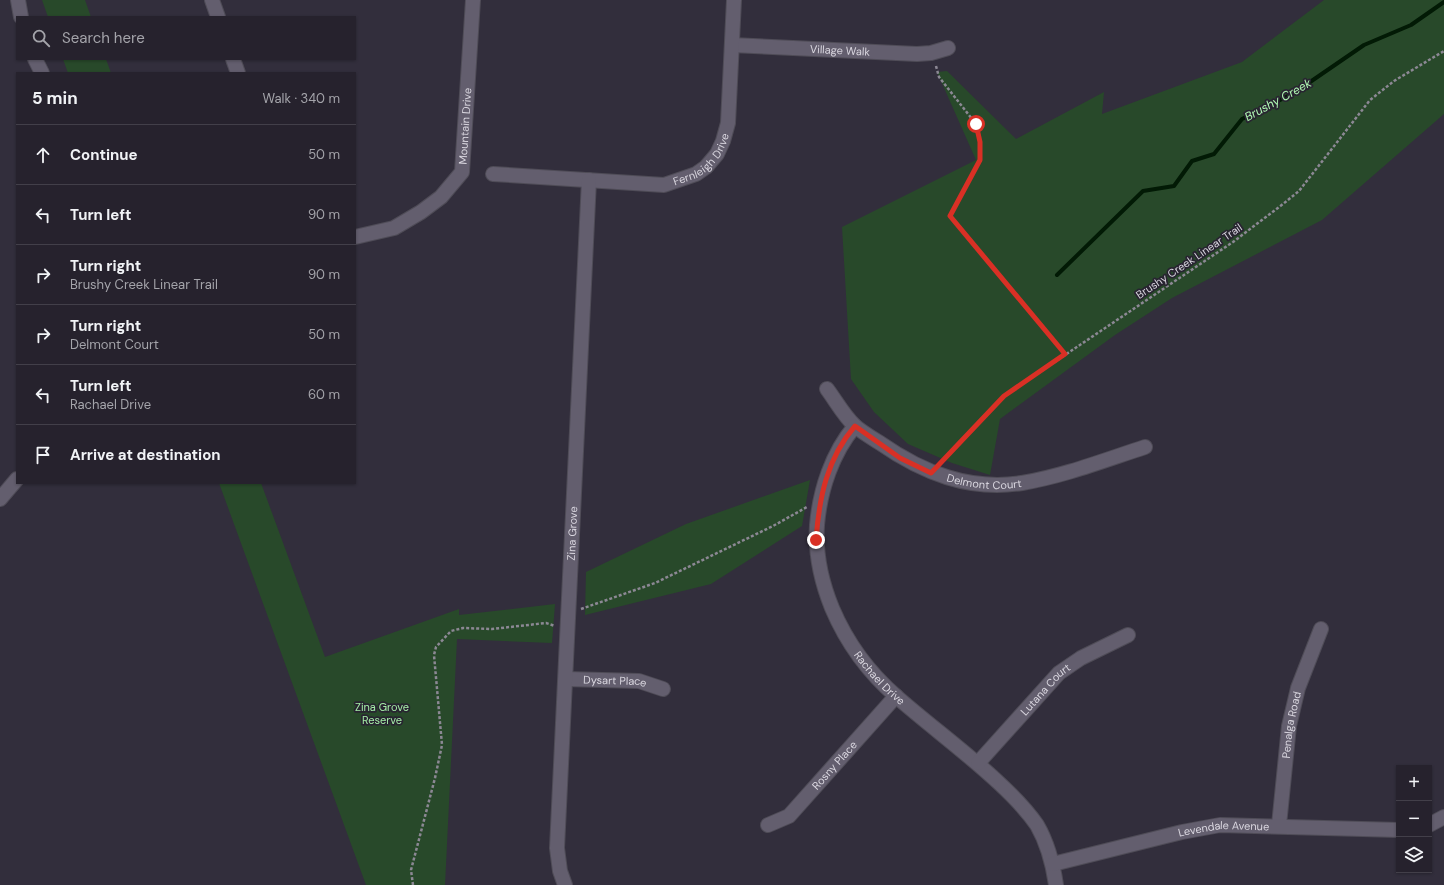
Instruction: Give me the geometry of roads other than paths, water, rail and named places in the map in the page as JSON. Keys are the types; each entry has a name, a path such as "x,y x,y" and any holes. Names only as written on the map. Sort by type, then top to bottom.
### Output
{"street":[{"path":"18,0 21,16"},
{"path":"212,0 218,16"},
{"name":"Mountain Drive","path":"356,237 394,228 421,212 441,197 462,172 473,0"},
{"name":"Fernleigh Drive","path":"493,174 664,185 696,174 706,167 717,154 723,142 728,123 734,0"},
{"name":"Village Walk","path":"732,45 917,54 931,53 948,48"},
{"path":"36,60 42,72"},
{"path":"233,60 238,72"},
{"name":"Zina Grove","path":"565,885 560,871 557,848 589,180"},
{"name":"Delmont Court","path":"827,390 855,426 900,458 931,473 969,483 988,485 1022,483 1072,471 1145,447"},
{"name":"Rachael Drive","path":"855,426 836,452 819,506 816,540 818,563 823,586 842,632 866,664 896,696 978,763 1025,808 1040,832 1053,864 1056,885"},
{"path":"0,499 16,480"},
{"name":"Penalga Road","path":"1279,826 1288,726 1298,688 1322,629"},
{"name":"Lutana Court","path":"978,763 1059,673 1081,658 1128,634"},
{"name":"Dysart Place","path":"566,679 639,681 663,689"},
{"name":"Rosny Place","path":"768,825 789,816 896,696"},
{"path":"1432,823 1444,817"},
{"name":"Levendale Avenue","path":"1053,864 1182,832 1220,825 1279,826 1376,831 1396,830"}],"waterway":[{"name":"Brushy Creek","path":"1057,275 1143,191 1174,186 1192,161 1214,154 1242,119 1294,93 1364,45 1411,25 1444,2"}],"park label":[{"name":"Zina Grove Reserve","path":"382,713"}]}
